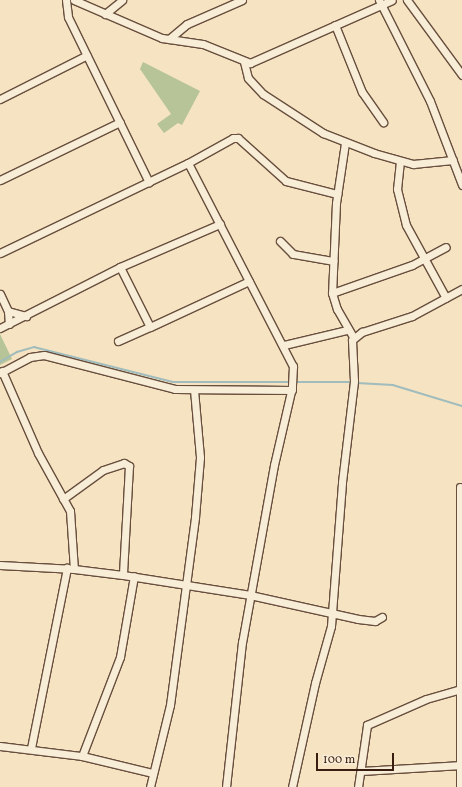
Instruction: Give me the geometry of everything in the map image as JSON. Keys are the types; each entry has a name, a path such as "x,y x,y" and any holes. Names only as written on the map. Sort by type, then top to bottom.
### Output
{"street":[{"path":"66,0 68,17 149,182"},
{"path":"74,0 169,39 204,44 244,62 260,61 380,2 392,0"},
{"path":"105,14 122,0"},
{"path":"169,39 187,24 242,0"},
{"path":"407,0 462,75"},
{"path":"380,2 430,101 462,185"},
{"path":"335,25 368,105 383,122"},
{"path":"0,99 87,55"},
{"path":"244,62 248,78 264,94 323,133 345,143 400,161 422,165 453,160"},
{"path":"0,180 120,122"},
{"path":"0,253 188,163 212,148 238,138 286,181 337,194"},
{"path":"292,787 315,683 327,645 342,482 354,385 353,337 347,330 337,310 332,293 337,194 345,143"},
{"path":"400,161 398,196 410,234 446,298"},
{"path":"188,163 249,282 284,345 293,366 292,386 274,465 250,595 236,685 226,787"},
{"path":"0,328 120,267 220,224"},
{"path":"280,241 293,254 333,261"},
{"path":"332,293 425,259 446,247"},
{"path":"120,267 150,327"},
{"path":"118,341 249,282"},
{"path":"353,337 362,332 412,316 462,289"},
{"path":"0,294 8,311 9,324"},
{"path":"8,311 26,316"},
{"path":"284,345 347,330"},
{"path":"74,569 72,520 63,499 38,453 1,372 30,356 44,355 168,387 194,390 292,386"},
{"path":"150,787 170,705 186,584 200,457 194,390"},
{"path":"63,499 103,470 124,463 130,466 123,575"},
{"path":"460,487 460,689 462,765 460,787"},
{"path":"0,565 67,568 134,576 250,595 375,621 382,617"},
{"path":"30,748 67,568"},
{"path":"82,756 120,657 134,576"},
{"path":"358,787 367,725 426,699 460,689"},
{"path":"0,746 30,748 82,756 153,773"},
{"path":"361,770 462,765"}],"green space":[{"path":"143,62 200,91 182,125 178,123 164,133 157,124 171,114 140,69"},
{"path":"0,334 12,359 0,365"}],"waterway":[{"path":"0,362 17,352 34,347 173,382 289,382"},
{"path":"295,382 351,382"},
{"path":"357,383 393,385 462,406"}]}
